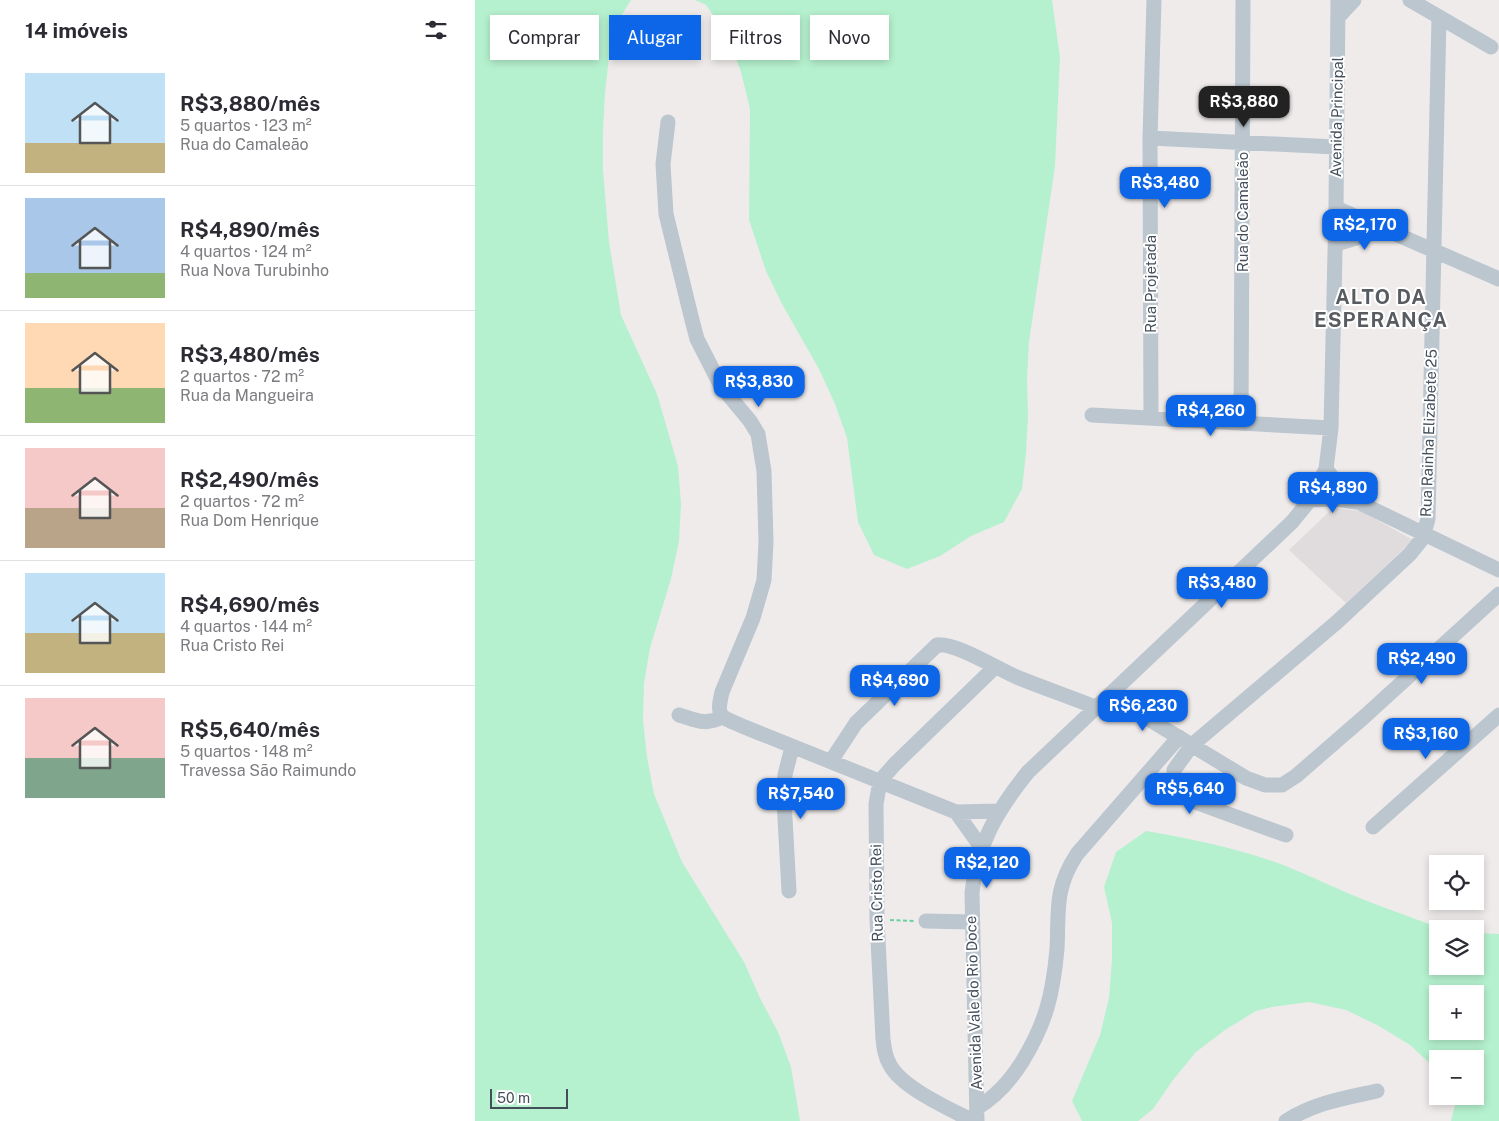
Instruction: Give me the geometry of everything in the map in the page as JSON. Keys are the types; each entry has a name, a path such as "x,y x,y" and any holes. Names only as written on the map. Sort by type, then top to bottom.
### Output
{"street":[{"name":"Rua Projetada","path":"1151,418 1150,138 1153,0"},
{"name":"Rua do Camaleão","path":"1241,423 1243,0"},
{"name":"Avenida Principal","path":"1109,694 1292,522 1310,500 1326,469 1331,428 1337,208 1338,0"},
{"path":"1339,16 1354,0"},
{"path":"1411,0 1491,47"},
{"name":"Rua Rainha Elizabete 25","path":"1286,835 1195,802 1182,792 1175,779 1175,770 1192,745 1337,622 1410,554 1424,534 1428,519 1439,17"},
{"path":"668,122 663,164 666,214 691,320 697,339 721,386 750,421 758,434 764,471 766,542 764,580 753,618 722,692 719,712 722,717 793,747 956,812 999,811"},
{"path":"1150,138 1336,147"},
{"path":"1337,208 1499,279"},
{"path":"1336,244 1386,229"},
{"path":"1092,415 1331,428"},
{"path":"1326,469 1344,492 1358,502 1499,570"},
{"path":"1310,500 1334,499 1358,502"},
{"path":"1109,694 1246,778 1265,785 1282,785 1296,776 1364,718 1499,594"},
{"path":"831,761 856,723 937,645 942,644 960,649 995,667 1095,707"},
{"path":"880,781 899,759 995,667"},
{"name":"Avenida Vale do Rio Doce","path":"976,1117 971,922 973,876 981,847 999,811 1027,772 1109,694"},
{"path":"679,715 702,722 714,721 722,717"},
{"path":"1373,827 1499,715"},
{"path":"976,1117 1012,1077 1032,1046 1043,1024 1049,1007 1054,976 1060,892 1064,876 1070,864 1179,737"},
{"path":"789,891 784,800 785,776 793,747"},
{"name":"Rua Cristo Rei","path":"880,781 876,804 877,920 885,1056 890,1066 900,1078 932,1100 976,1117"},
{"path":"956,812 981,847"},
{"path":"926,921 971,922"},
{"path":"1286,1121 1298,1113 1318,1105 1377,1091"}],"path":[{"path":"877,920 926,921"}],"shaded area":[{"path":"1333,508 1361,511 1413,540 1346,603 1289,550"}],"green space":[{"path":"475,0 631,0 622,15 609,15 609,57 603,130 603,170 609,242 621,315 657,394 678,466 681,504 679,541 671,579 650,648 644,683 643,720 647,757 654,794 682,862 744,962 778,1032 791,1067 800,1121 475,1121"},
{"path":"695,0 1052,0 1060,57 1055,166 1029,342 1027,378 1028,415 1022,489 1004,522 971,536 940,556 907,569 874,555 858,522 847,438 835,404 819,369 782,304 766,271 749,220 750,109 737,60 800,60 800,15 713,15 706,5"},
{"path":"1146,831 1225,847 1263,858 1429,924 1429,975 1484,975 1484,933 1499,934 1499,1121 1451,1121 1455,1105 1484,1105 1484,1050 1429,1050 1429,1063 1410,1045 1379,1026 1346,1010 1309,1002 1256,1011 1225,1030 1196,1052 1153,1109 1138,1121 1082,1121 1072,1101 1100,1035 1109,998 1112,923 1104,887 1116,852"}],"district":[{"name":"ALTO DA ESPERANÇA","path":"1381,308"}]}
